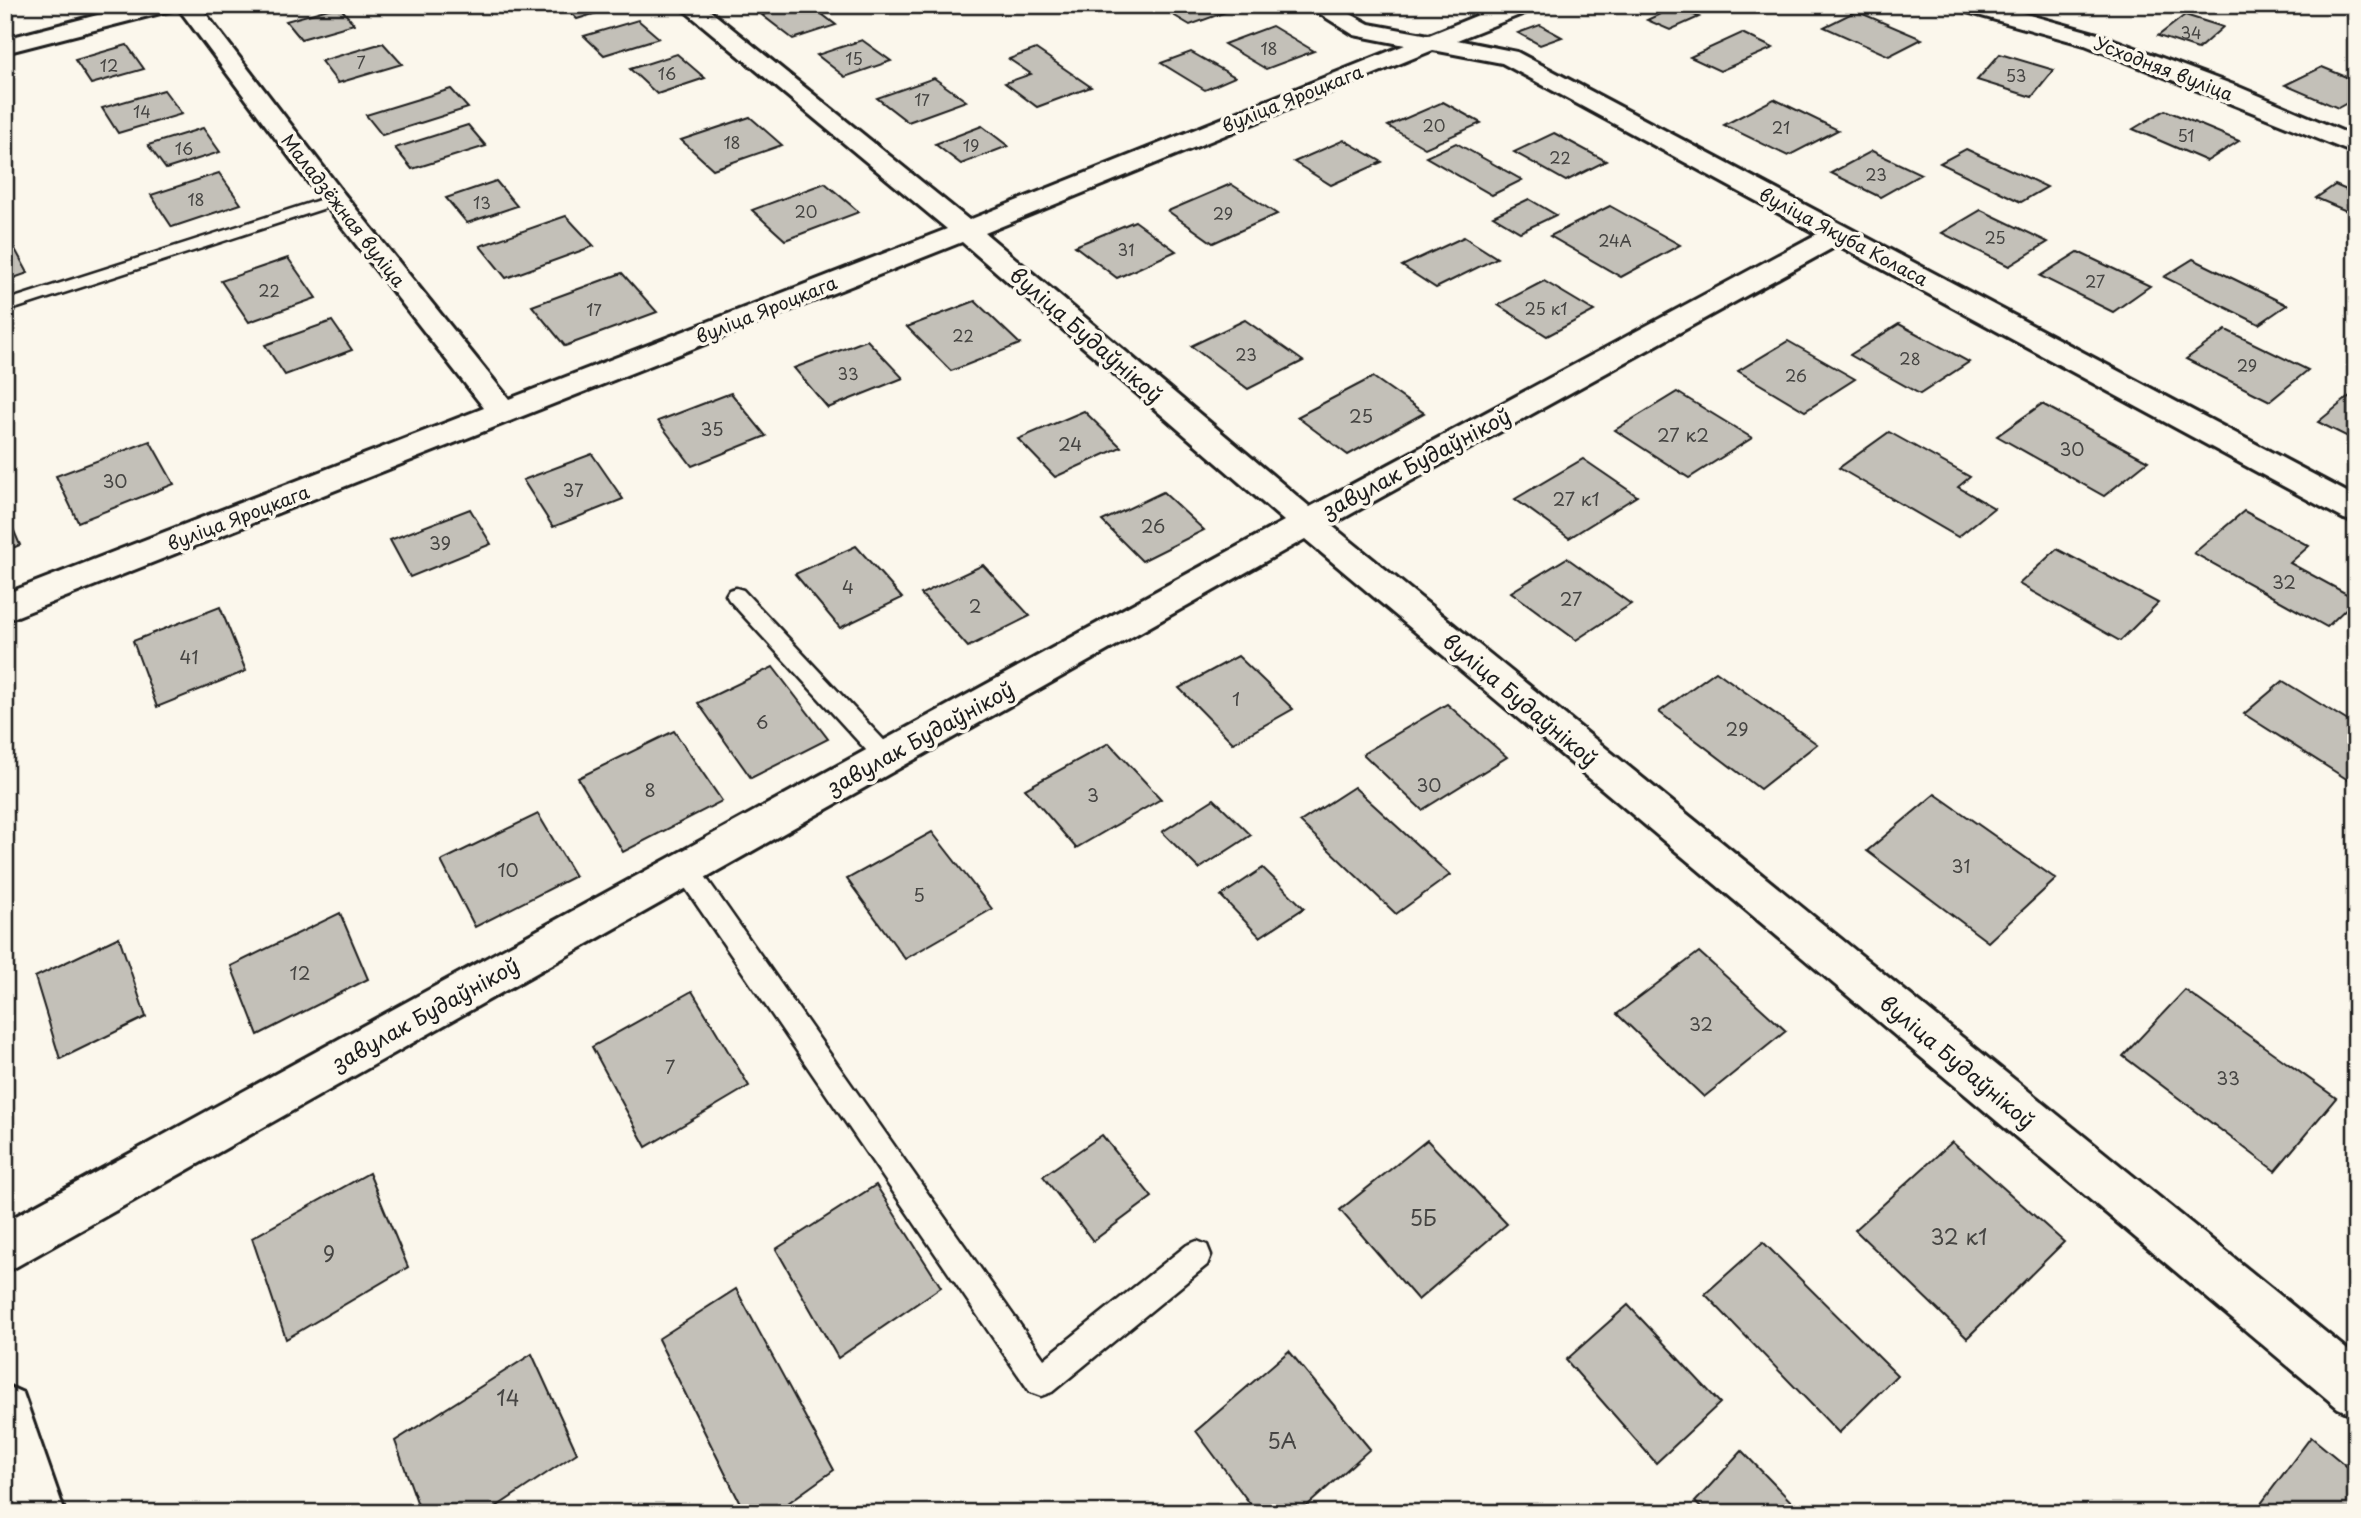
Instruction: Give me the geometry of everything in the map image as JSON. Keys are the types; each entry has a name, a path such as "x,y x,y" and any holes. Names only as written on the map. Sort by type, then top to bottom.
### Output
{"street":[{"path":"5,46 164,5"},
{"name":"Маладзёжная вуліца","path":"187,5 335,200 504,413"},
{"name":"вуліца Будаўнікоў","path":"689,5 966,231 1306,522 2356,1390"},
{"name":"вуліца Якуба Коласа","path":"1317,5 1362,30 1509,57 2356,511"},
{"name":"вуліца Яроцкага","path":"5,608 966,231 1524,5"},
{"name":"Усходняя вуліца","path":"1968,5 2093,40 2230,92 2356,146"},
{"name":"завулак Будаўнікоў","path":"5,1249 684,866 886,757 1306,522 1839,233"},
{"path":"5,1411 38,1513"}],"lane":[{"path":"5,307 335,200"},
{"path":"736,595 886,757"},
{"path":"684,866 1041,1381 1196,1255"}],"building":[{"path":"563,5 614,5 616,7 577,19"},
{"path":"792,5 810,5 836,25 793,39 762,15"},
{"path":"1228,5 1234,9 1190,25 1158,6"},
{"path":"339,6 354,24 301,39 286,21"},
{"path":"1675,7 1699,17 1670,30 1647,20"},
{"path":"1856,11 1922,39 1889,56 1824,27"},
{"path":"2185,15 2223,27 2198,49 2158,36"},
{"path":"638,20 659,38 604,55 584,36"},
{"path":"1540,25 1562,37 1540,45 1518,33"},
{"path":"1272,26 1314,51 1266,69 1224,44"},
{"path":"1742,33 1773,48 1720,71 1690,57"},
{"path":"862,40 891,61 845,77 817,55"},
{"path":"383,43 402,64 338,83 321,61"},
{"path":"127,45 144,69 91,84 75,60"},
{"path":"1036,49 1091,87 1037,107 1005,83 1031,74 1009,59"},
{"path":"1191,52 1235,77 1205,90 1161,63"},
{"path":"677,54 705,78 657,94 630,69"},
{"path":"2000,54 2054,70 2032,97 1977,80"},
{"path":"2322,67 2356,81 2356,98 2338,108 2285,85"},
{"path":"934,78 966,101 908,122 877,98"},
{"path":"451,89 468,108 382,135 366,115"},
{"path":"164,90 182,114 118,133 102,108"},
{"path":"1774,99 1838,130 1788,156 1724,125"},
{"path":"1443,102 1481,123 1425,148 1388,126"},
{"path":"2165,110 2239,141 2207,161 2133,129"},
{"path":"750,117 782,145 713,169 681,140"},
{"path":"468,125 486,146 412,169 395,148"},
{"path":"982,126 1008,146 961,164 935,144"},
{"path":"203,128 220,152 166,169 148,145"},
{"path":"1554,133 1606,161 1566,181 1514,152"},
{"path":"1344,140 1382,162 1331,185 1294,162"},
{"path":"1456,143 1522,180 1492,195 1426,157"},
{"path":"1966,149 2047,187 2021,202 1940,163"},
{"path":"1872,151 1921,174 1880,197 1831,173"},
{"path":"219,173 241,204 172,227 151,195"},
{"path":"496,181 517,206 467,223 446,198"},
{"path":"825,183 859,212 785,240 752,210"},
{"path":"1231,184 1277,214 1213,243 1168,211"},
{"path":"2335,185 2356,194 2356,215 2316,198"},
{"path":"1529,199 1556,215 1520,232 1493,216"},
{"path":"1610,206 1680,245 1621,277 1550,236"},
{"path":"1981,210 2048,242 2009,266 1942,233"},
{"path":"566,216 594,246 506,278 480,246"},
{"path":"1135,221 1176,251 1117,278 1075,246"},
{"path":"1464,237 1497,258 1436,288 1402,266"},
{"path":"9,238 28,273 5,281 5,239"},
{"path":"2078,252 2150,286 2113,312 2040,276"},
{"path":"288,258 316,298 249,322 221,281"},
{"path":"2193,259 2287,305 2259,324 2164,277"},
{"path":"622,273 657,312 565,346 532,306"},
{"path":"1544,281 1594,311 1547,336 1498,305"},
{"path":"975,301 1020,344 951,371 907,327"},
{"path":"1245,320 1303,361 1248,389 1191,346"},
{"path":"332,321 352,350 285,375 265,345"},
{"path":"1899,324 1969,362 1920,394 1850,355"},
{"path":"2226,330 2308,370 2270,401 2186,359"},
{"path":"867,340 903,378 828,408 794,368"},
{"path":"1788,341 1855,379 1805,411 1738,371"},
{"path":"1373,377 1424,413 1348,455 1297,417"},
{"path":"2356,391 2356,441 2318,422"},
{"path":"1677,392 1752,438 1689,478 1615,430"},
{"path":"731,393 766,436 692,466 658,421"},
{"path":"2042,404 2148,461 2104,496 1997,436"},
{"path":"1084,411 1121,447 1055,477 1018,439"},
{"path":"1889,432 1970,477 1958,487 1994,508 1958,537 1839,468"},
{"path":"150,441 174,484 78,522 56,476"},
{"path":"592,454 623,499 553,527 523,480"},
{"path":"1583,459 1637,496 1569,538 1515,499"},
{"path":"1163,492 1204,530 1142,561 1102,521"},
{"path":"470,509 491,544 410,577 390,540"},
{"path":"5,510 20,545 5,551"},
{"path":"2244,511 2309,546 2290,563 2356,599 2327,627 2194,553"},
{"path":"856,546 902,598 840,628 795,574"},
{"path":"2057,549 2158,603 2120,641 2019,584"},
{"path":"1567,558 1631,604 1576,640 1511,592"},
{"path":"983,565 1030,616 968,647 921,594"},
{"path":"220,607 246,671 157,707 133,641"},
{"path":"1238,656 1293,709 1233,743 1179,688"},
{"path":"773,667 828,739 751,778 698,703"},
{"path":"1716,671 1817,744 1760,789 1659,712"},
{"path":"2283,681 2356,726 2356,785 2244,714"},
{"path":"1447,704 1507,757 1422,810 1363,754"},
{"path":"674,731 722,801 623,852 578,778"},
{"path":"1109,743 1161,799 1076,848 1025,789"},
{"path":"1354,787 1450,875 1396,914 1300,822"},
{"path":"1935,794 2056,879 1988,942 1867,851"},
{"path":"1214,799 1251,835 1199,869 1162,832"},
{"path":"538,814 575,876 475,927 441,861"},
{"path":"932,832 992,909 905,959 847,879"},
{"path":"1263,868 1304,908 1260,937 1221,896"},
{"path":"340,913 368,979 258,1035 231,966"},
{"path":"119,937 146,1017 60,1059 35,977"},
{"path":"1699,952 1786,1031 1704,1097 1617,1014"},
{"path":"2185,990 2336,1098 2275,1171 2123,1056"},
{"path":"692,991 749,1086 646,1147 592,1047"},
{"path":"1102,1135 1152,1197 1093,1241 1043,1176"},
{"path":"1427,1140 1507,1224 1418,1300 1340,1210"},
{"path":"1952,1142 2064,1242 1967,1338 1855,1230"},
{"path":"369,1173 408,1267 286,1339 252,1238"},
{"path":"876,1185 941,1287 838,1358 776,1249"},
{"path":"1763,1242 1897,1375 1839,1433 1705,1294"},
{"path":"736,1289 834,1470 774,1513 745,1513 658,1339"},
{"path":"1628,1305 1720,1403 1656,1463 1566,1360"},
{"path":"1289,1351 1370,1449 1299,1513 1257,1513 1196,1431"},
{"path":"532,1354 577,1453 487,1513 421,1513 395,1441"},
{"path":"2311,1437 2356,1474 2356,1513 2254,1513"},
{"path":"1742,1451 1802,1513 1706,1513 1695,1502"}]}
